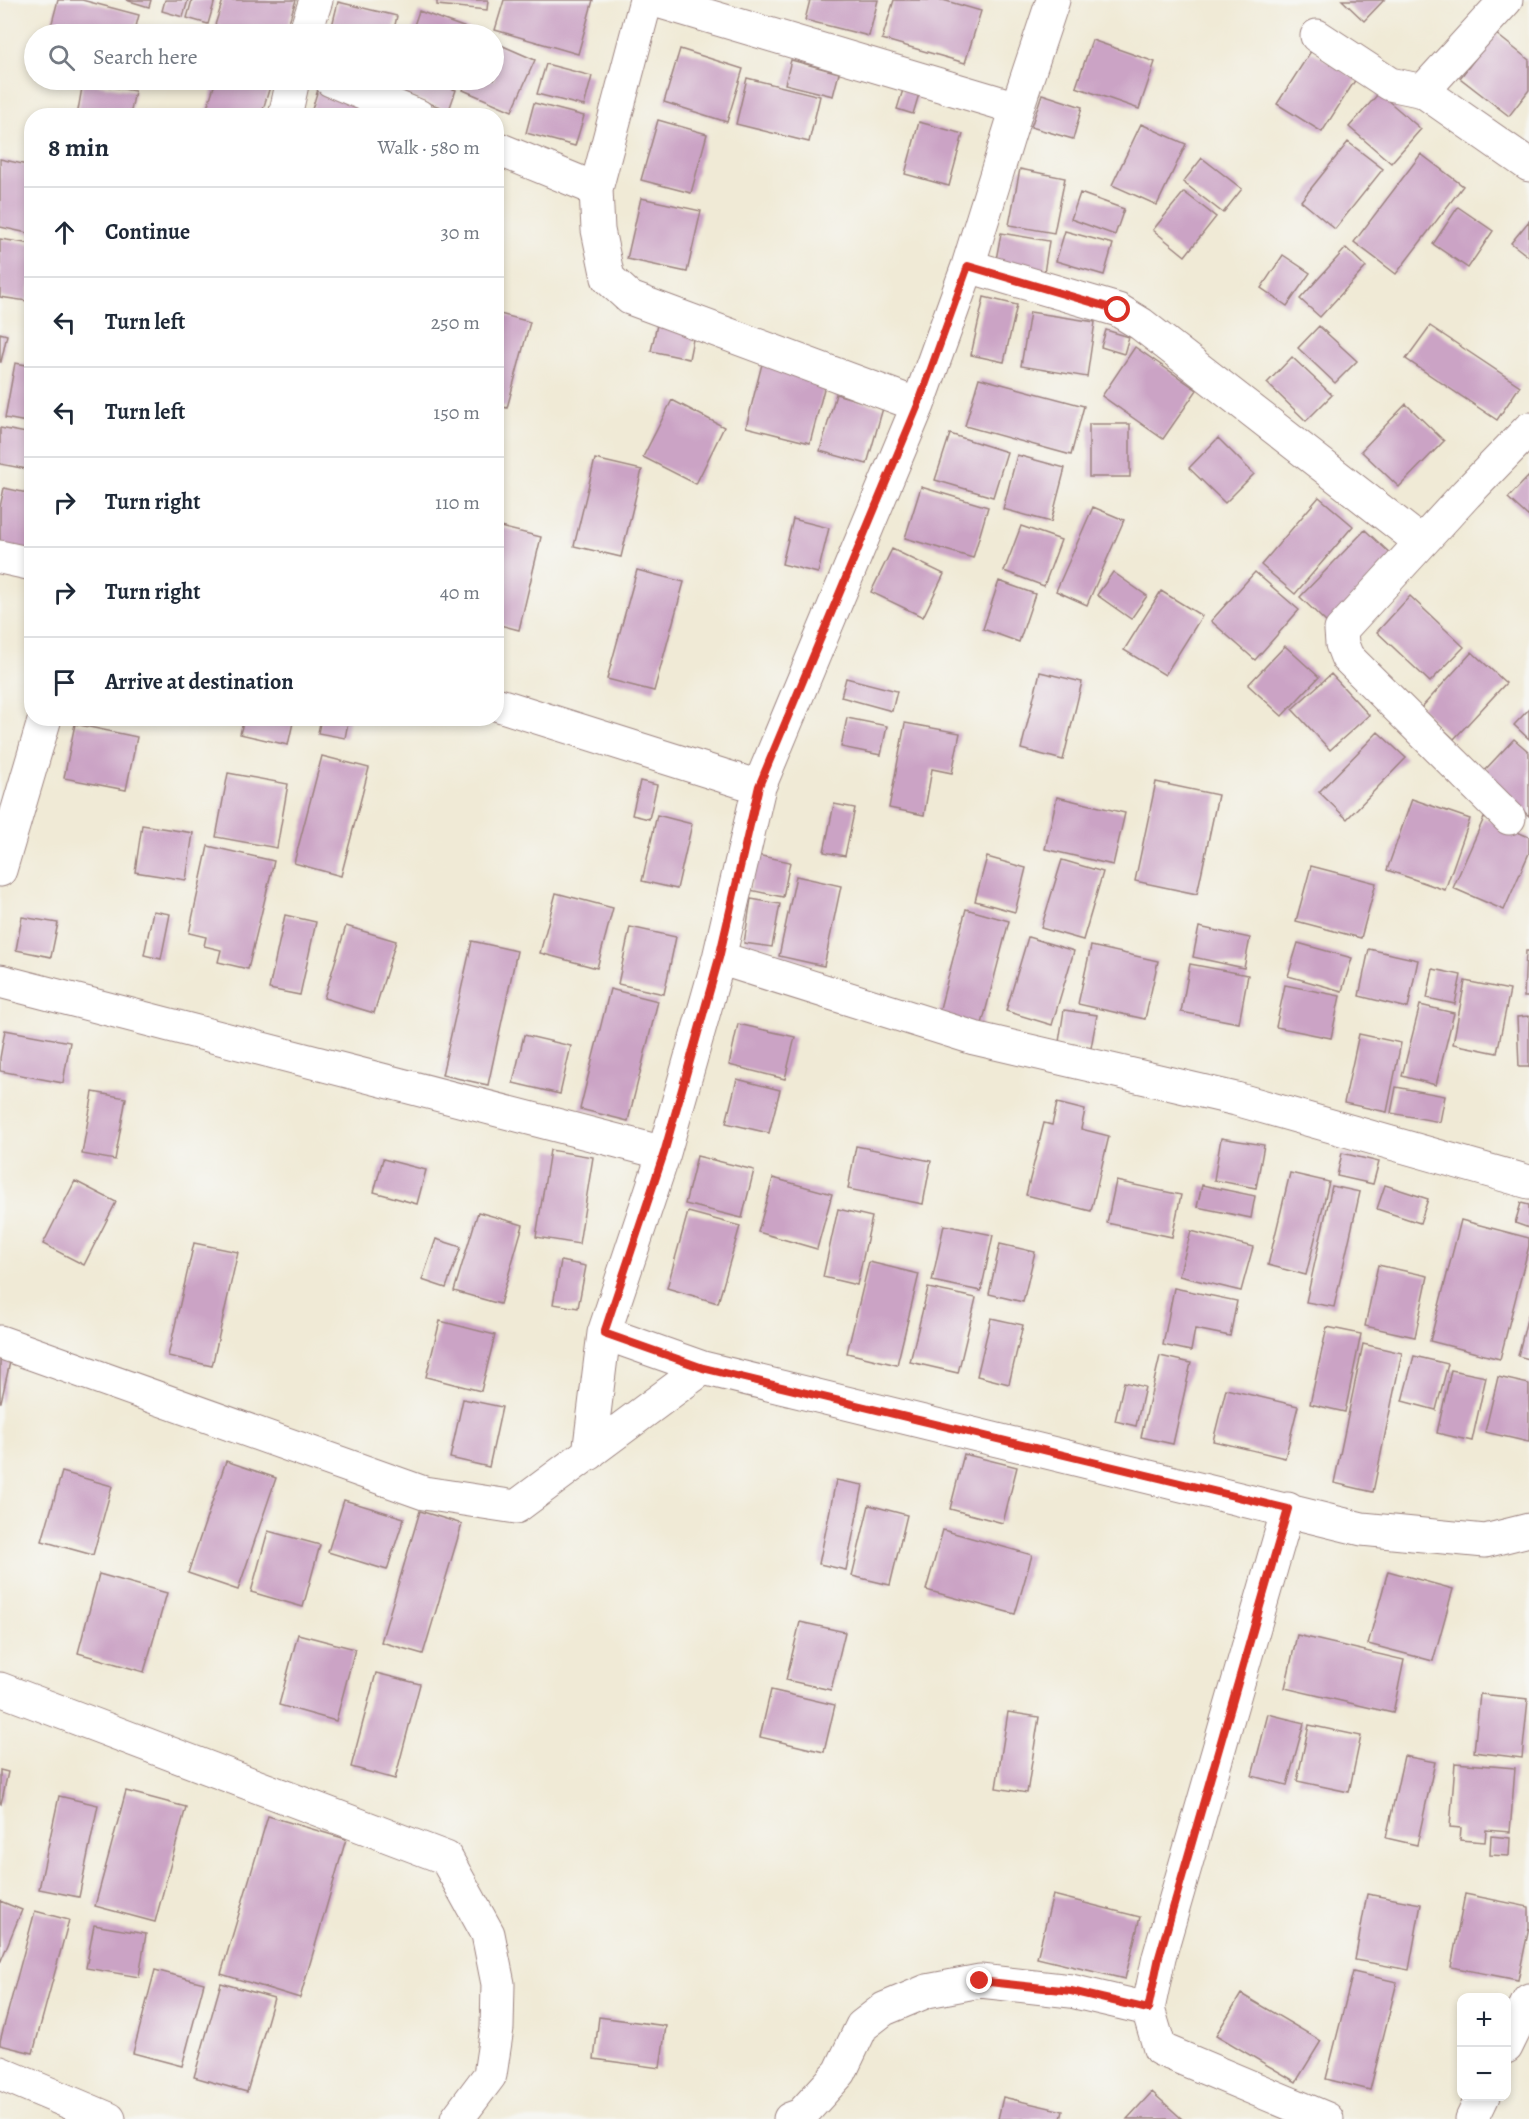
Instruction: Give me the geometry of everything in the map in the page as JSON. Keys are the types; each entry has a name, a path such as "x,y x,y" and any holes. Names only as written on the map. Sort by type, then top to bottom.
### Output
{"street":[{"path":"308,24 316,0"},
{"path":"646,0 596,189 598,230 608,278 630,298 918,405"},
{"path":"654,0 1017,108"},
{"path":"589,1454 604,1333 664,1153 719,958 759,786 918,405 968,266 1053,0"},
{"path":"1423,91 1506,0"},
{"path":"1317,36 1390,84 1423,91 1529,165"},
{"path":"287,108 291,90"},
{"path":"355,90 399,108"},
{"path":"504,151 596,189"},
{"path":"968,266 1118,310 1157,336 1422,542"},
{"path":"1509,818 1347,657 1342,644 1341,630 1529,429"},
{"path":"0,557 24,562"},
{"path":"504,706 759,786"},
{"path":"0,870 43,726"},
{"path":"719,958 974,1038 1236,1099 1529,1182"},
{"path":"0,981 664,1153"},
{"path":"604,1333 703,1368 1288,1509 1362,1529 1485,1541 1529,1530"},
{"path":"0,1342 424,1493 516,1507 703,1368"},
{"path":"1288,1509 1159,1957 1148,2009 1160,2049 1327,2119"},
{"path":"0,1689 446,1858 488,1934 498,1984 497,2028 490,2075 457,2119"},
{"path":"790,2119 801,2115 840,2072 862,2026 884,2009 927,1991 980,1981 1071,1991 1148,2009"},
{"path":"1511,2037 1529,2000"},
{"path":"0,2073 109,2119"},
{"path":"1472,2119 1481,2101"}],"building":[{"path":"58,0 82,0 139,15 137,24 52,24"},
{"path":"126,0 151,0 149,7"},
{"path":"165,0 188,0 183,17 162,11"},
{"path":"192,0 215,0 208,24 187,18"},
{"path":"223,0 296,0 288,24 215,24"},
{"path":"437,0 488,0 487,10 437,5"},
{"path":"504,0 593,0 578,54 504,33 504,24 497,24"},
{"path":"810,0 878,0 869,36 805,20"},
{"path":"894,0 943,0 981,11 965,63 882,39"},
{"path":"1342,0 1384,0 1364,21"},
{"path":"338,2 397,16 395,24 332,24"},
{"path":"419,11 455,24 414,24"},
{"path":"1495,33 1529,60 1529,90 1509,116 1460,78"},
{"path":"1092,40 1155,62 1139,109 1076,87"},
{"path":"504,46 535,60 512,111 463,90 504,90"},
{"path":"680,49 743,69 727,122 664,102"},
{"path":"1311,51 1356,79 1322,132 1277,104"},
{"path":"791,60 839,73 833,96 785,84"},
{"path":"546,64 592,76 584,106 537,94"},
{"path":"747,78 820,96 809,142 736,124"},
{"path":"906,80 922,84 913,114 897,109"},
{"path":"82,90 135,91 132,108 78,108"},
{"path":"213,90 269,90 263,108 207,108"},
{"path":"318,90 326,90 360,108 312,108"},
{"path":"390,90 456,90 450,108 443,108"},
{"path":"1379,93 1421,129 1391,163 1349,127"},
{"path":"1042,94 1082,107 1073,139 1031,127"},
{"path":"534,103 584,116 575,146 526,133"},
{"path":"658,120 707,134 691,193 641,180"},
{"path":"919,122 963,134 949,186 905,174"},
{"path":"1141,124 1186,144 1157,205 1112,185"},
{"path":"1348,142 1383,169 1335,229 1301,201"},
{"path":"1421,154 1463,186 1396,274 1354,242"},
{"path":"1202,158 1242,189 1223,213 1183,182"},
{"path":"0,159 24,164 24,232 0,227"},
{"path":"1020,169 1065,178 1054,233 1009,225"},
{"path":"1184,192 1216,217 1185,256 1153,230"},
{"path":"1080,193 1124,209 1115,235 1071,219"},
{"path":"641,198 701,211 687,272 627,259"},
{"path":"1458,207 1493,231 1468,268 1433,244"},
{"path":"1529,221 1529,257 1511,243"},
{"path":"1065,231 1113,244 1104,275 1056,261"},
{"path":"1001,233 1049,241 1044,273 995,265"},
{"path":"0,239 24,243 24,301 0,297"},
{"path":"1346,248 1366,267 1320,317 1300,299"},
{"path":"1283,255 1310,273 1287,306 1261,288"},
{"path":"984,297 1017,305 1004,362 971,355"},
{"path":"1030,312 1095,322 1087,377 1021,366"},
{"path":"504,315 530,322 507,408 504,407"},
{"path":"659,316 696,324 689,359 651,351"},
{"path":"1319,326 1357,361 1335,383 1298,348"},
{"path":"1430,326 1520,386 1497,420 1406,359"},
{"path":"1106,330 1129,337 1124,354 1101,347"},
{"path":"0,333 7,335 1,362 0,362"},
{"path":"1135,347 1197,390 1163,439 1102,396"},
{"path":"1292,357 1332,395 1306,421 1267,383"},
{"path":"15,363 24,365 24,422 5,418"},
{"path":"762,364 826,381 810,443 746,427"},
{"path":"979,378 1084,406 1071,455 965,426"},
{"path":"836,394 883,408 867,464 820,451"},
{"path":"672,400 724,427 696,484 643,457"},
{"path":"1406,404 1444,441 1399,487 1361,451"},
{"path":"1089,424 1130,424 1130,477 1089,477"},
{"path":"0,428 24,432 24,468 0,464"},
{"path":"950,434 1007,452 993,497 935,480"},
{"path":"1218,438 1254,474 1225,503 1189,468"},
{"path":"1017,455 1065,468 1051,522 1003,509"},
{"path":"595,459 642,470 621,557 574,546"},
{"path":"1529,476 1529,517 1508,498"},
{"path":"921,487 988,507 973,558 905,538"},
{"path":"4,488 24,492 24,554 0,549 0,507"},
{"path":"1319,497 1353,526 1295,594 1261,565"},
{"path":"1093,507 1124,520 1087,605 1056,591"},
{"path":"793,519 829,528 818,573 782,564"},
{"path":"1021,526 1061,540 1044,586 1004,571"},
{"path":"504,528 541,537 519,630 504,626"},
{"path":"1365,530 1393,556 1328,624 1300,597"},
{"path":"892,549 944,574 923,617 871,592"},
{"path":"637,570 684,582 654,691 607,679"},
{"path":"1113,572 1147,596 1131,619 1097,595"},
{"path":"1255,572 1299,610 1255,660 1211,621"},
{"path":"999,581 1035,594 1019,642 983,629"},
{"path":"1161,591 1202,616 1165,675 1124,650"},
{"path":"1410,596 1464,647 1430,682 1377,632"},
{"path":"1285,646 1319,677 1282,716 1248,685"},
{"path":"1472,652 1506,683 1454,739 1421,708"},
{"path":"1040,672 1082,682 1063,760 1021,749"},
{"path":"1331,674 1369,715 1330,750 1292,709"},
{"path":"846,678 897,691 892,711 841,697"},
{"path":"1529,709 1529,739 1514,725"},
{"path":"847,718 887,726 881,755 841,747"},
{"path":"905,723 960,733 952,773 932,769 924,815 889,808"},
{"path":"75,726 137,737 126,790 64,778"},
{"path":"242,726 292,726 288,745 240,734"},
{"path":"319,726 347,726 345,738 318,733"},
{"path":"1378,732 1406,758 1347,819 1319,792"},
{"path":"1514,739 1529,752 1529,816 1482,773"},
{"path":"322,756 369,768 341,876 294,863"},
{"path":"228,773 288,784 277,848 216,837"},
{"path":"640,781 657,785 649,819 632,815"},
{"path":"1156,782 1218,795 1197,894 1135,881"},
{"path":"1057,797 1125,813 1113,865 1045,849"},
{"path":"1412,799 1470,819 1445,890 1387,870"},
{"path":"834,804 855,808 845,856 824,852"},
{"path":"657,815 692,824 677,889 642,881"},
{"path":"1484,818 1529,837 1529,853 1504,910 1453,888"},
{"path":"142,825 193,833 186,880 135,872"},
{"path":"208,846 274,861 248,969 218,962 221,950 204,946 206,937 189,933"},
{"path":"757,855 790,862 783,897 750,890"},
{"path":"987,857 1026,868 1015,912 975,901"},
{"path":"1062,860 1103,872 1083,940 1041,928"},
{"path":"1311,866 1376,883 1361,938 1296,921"},
{"path":"796,876 841,886 824,966 779,956"},
{"path":"556,893 613,908 597,968 540,953"},
{"path":"751,899 780,904 772,947 744,943"},
{"path":"966,909 1009,921 981,1028 938,1016"},
{"path":"153,911 170,914 161,959 144,955"},
{"path":"285,915 316,922 300,995 269,989"},
{"path":"22,917 58,923 51,957 16,950"},
{"path":"346,926 396,941 374,1013 324,998"},
{"path":"630,927 676,937 664,994 618,984"},
{"path":"1199,927 1250,938 1244,968 1193,957"},
{"path":"1028,937 1074,951 1052,1025 1006,1011"},
{"path":"472,941 517,951 488,1085 442,1075"},
{"path":"1298,943 1352,958 1342,991 1288,976"},
{"path":"1091,946 1158,961 1145,1019 1078,1004"},
{"path":"1369,949 1418,960 1408,1008 1359,996"},
{"path":"1526,951 1529,951 1529,997 1524,997"},
{"path":"1190,964 1248,975 1239,1023 1181,1012"},
{"path":"1433,969 1461,975 1455,1004 1427,998"},
{"path":"1465,981 1510,990 1497,1053 1453,1044"},
{"path":"1285,985 1340,996 1331,1038 1276,1027"},
{"path":"610,989 658,1001 628,1121 580,1109"},
{"path":"1420,1005 1454,1013 1436,1085 1402,1076"},
{"path":"1064,1010 1097,1015 1091,1048 1059,1042"},
{"path":"1529,1016 1529,1067 1519,1067 1517,1017"},
{"path":"738,1024 795,1037 785,1079 729,1065"},
{"path":"5,1030 70,1042 63,1083 0,1071"},
{"path":"1359,1034 1401,1043 1387,1112 1344,1103"},
{"path":"524,1035 571,1046 560,1094 513,1083"},
{"path":"737,1079 780,1090 769,1133 726,1123"},
{"path":"1396,1087 1445,1096 1440,1122 1391,1113"},
{"path":"93,1092 126,1098 115,1160 82,1154"},
{"path":"1057,1103 1085,1110 1081,1129 1109,1136 1091,1211 1026,1195 1044,1123 1052,1125"},
{"path":"1221,1138 1264,1145 1256,1188 1214,1180"},
{"path":"856,1146 931,1161 923,1204 848,1189"},
{"path":"550,1150 593,1157 579,1244 536,1237"},
{"path":"1342,1153 1379,1162 1373,1184 1337,1176"},
{"path":"697,1156 754,1170 742,1218 685,1204"},
{"path":"383,1159 426,1170 417,1204 374,1192"},
{"path":"1290,1173 1329,1182 1306,1275 1268,1265"},
{"path":"773,1178 832,1194 817,1249 758,1232"},
{"path":"75,1181 116,1202 84,1265 43,1244"},
{"path":"1116,1181 1181,1195 1172,1237 1107,1223"},
{"path":"1202,1185 1255,1196 1251,1218 1197,1207"},
{"path":"1385,1185 1428,1199 1420,1223 1377,1209"},
{"path":"1332,1186 1360,1192 1334,1307 1306,1302"},
{"path":"1521,1203 1529,1205 1529,1228 1515,1223"},
{"path":"838,1209 872,1217 857,1285 823,1277"},
{"path":"478,1212 523,1225 500,1304 454,1291"},
{"path":"688,1212 740,1226 718,1303 667,1288"},
{"path":"1461,1220 1529,1238 1529,1246 1500,1359 1430,1341"},
{"path":"944,1225 993,1235 981,1291 932,1281"},
{"path":"1191,1231 1253,1247 1241,1291 1179,1276"},
{"path":"436,1239 461,1247 446,1288 422,1280"},
{"path":"194,1243 238,1252 212,1366 168,1356"},
{"path":"1000,1244 1035,1252 1023,1302 989,1294"},
{"path":"561,1261 586,1266 578,1308 553,1304"},
{"path":"869,1262 919,1274 897,1365 847,1353"},
{"path":"1378,1265 1428,1276 1415,1337 1365,1326"},
{"path":"928,1288 976,1298 958,1373 910,1362"},
{"path":"1174,1288 1237,1301 1230,1336 1195,1329 1191,1351 1163,1345"},
{"path":"1529,1315 1529,1359 1518,1356"},
{"path":"991,1318 1023,1325 1009,1384 977,1376"},
{"path":"440,1321 495,1335 481,1391 426,1377"},
{"path":"1327,1327 1361,1334 1345,1412 1310,1404"},
{"path":"1363,1344 1402,1353 1373,1492 1334,1483"},
{"path":"1160,1356 1191,1363 1173,1444 1141,1437"},
{"path":"1414,1356 1448,1364 1436,1410 1402,1401"},
{"path":"0,1360 10,1362 1,1402 0,1402"},
{"path":"1451,1370 1486,1377 1472,1441 1437,1433"},
{"path":"1498,1377 1529,1384 1529,1442 1485,1432"},
{"path":"1124,1382 1145,1387 1136,1426 1115,1421"},
{"path":"1226,1389 1298,1406 1285,1458 1213,1441"},
{"path":"463,1399 502,1407 489,1467 450,1458"},
{"path":"964,1454 1017,1467 1003,1523 950,1509"},
{"path":"226,1461 276,1478 238,1590 188,1573"},
{"path":"62,1472 112,1486 93,1555 42,1541"},
{"path":"836,1480 863,1485 846,1570 819,1564"},
{"path":"344,1500 404,1518 387,1570 328,1552"},
{"path":"869,1505 907,1515 890,1585 852,1576"},
{"path":"420,1511 462,1524 423,1654 381,1642"},
{"path":"943,1530 1032,1555 1015,1614 926,1590"},
{"path":"268,1531 320,1545 303,1607 251,1592"},
{"path":"1388,1571 1453,1589 1433,1661 1368,1644"},
{"path":"99,1574 167,1593 144,1672 78,1653"},
{"path":"800,1622 845,1632 831,1690 786,1680"},
{"path":"298,1634 355,1649 336,1721 279,1705"},
{"path":"1297,1635 1404,1660 1393,1713 1285,1688"},
{"path":"376,1673 420,1684 395,1779 351,1767"},
{"path":"771,1690 835,1705 824,1752 760,1737"},
{"path":"1480,1694 1528,1699 1522,1758 1474,1752"},
{"path":"1008,1712 1039,1717 1027,1793 996,1788"},
{"path":"1268,1714 1304,1723 1287,1785 1252,1776"},
{"path":"1309,1725 1361,1736 1349,1792 1297,1781"},
{"path":"1404,1756 1435,1762 1417,1845 1386,1838"},
{"path":"1455,1763 1515,1768 1510,1832 1486,1830 1485,1842 1460,1840 1461,1828 1450,1827"},
{"path":"0,1770 8,1772 1,1804 0,1803"},
{"path":"126,1791 186,1807 155,1922 95,1906"},
{"path":"59,1796 98,1805 79,1897 39,1889"},
{"path":"268,1816 346,1839 300,1998 221,1974"},
{"path":"1491,1836 1510,1838 1509,1856 1490,1855"},
{"path":"1367,1894 1421,1904 1409,1970 1355,1960"},
{"path":"1465,1894 1529,1907 1529,1927 1518,1980 1451,1967"},
{"path":"1053,1895 1140,1917 1125,1979 1037,1958"},
{"path":"0,1901 22,1910 0,1963"},
{"path":"35,1911 69,1920 33,2053 0,2045 0,2041"},
{"path":"94,1925 146,1934 139,1977 86,1968"},
{"path":"155,1970 204,1983 182,2066 133,2053"},
{"path":"1353,1972 1397,1982 1370,2090 1326,2079"},
{"path":"221,1983 274,1998 247,2092 194,2077"},
{"path":"1241,1994 1321,2041 1296,2082 1216,2035"},
{"path":"599,2017 666,2026 660,2068 594,2059"},
{"path":"1152,2092 1182,2119 1127,2119"},
{"path":"1003,2097 1063,2111 1061,2119 998,2119"}],"route":[{"path":"980,1981 1071,1991 1148,2009 1159,1957 1288,1509 703,1368 604,1333 664,1153 719,958 759,786 918,405 968,266 1118,310"}]}
